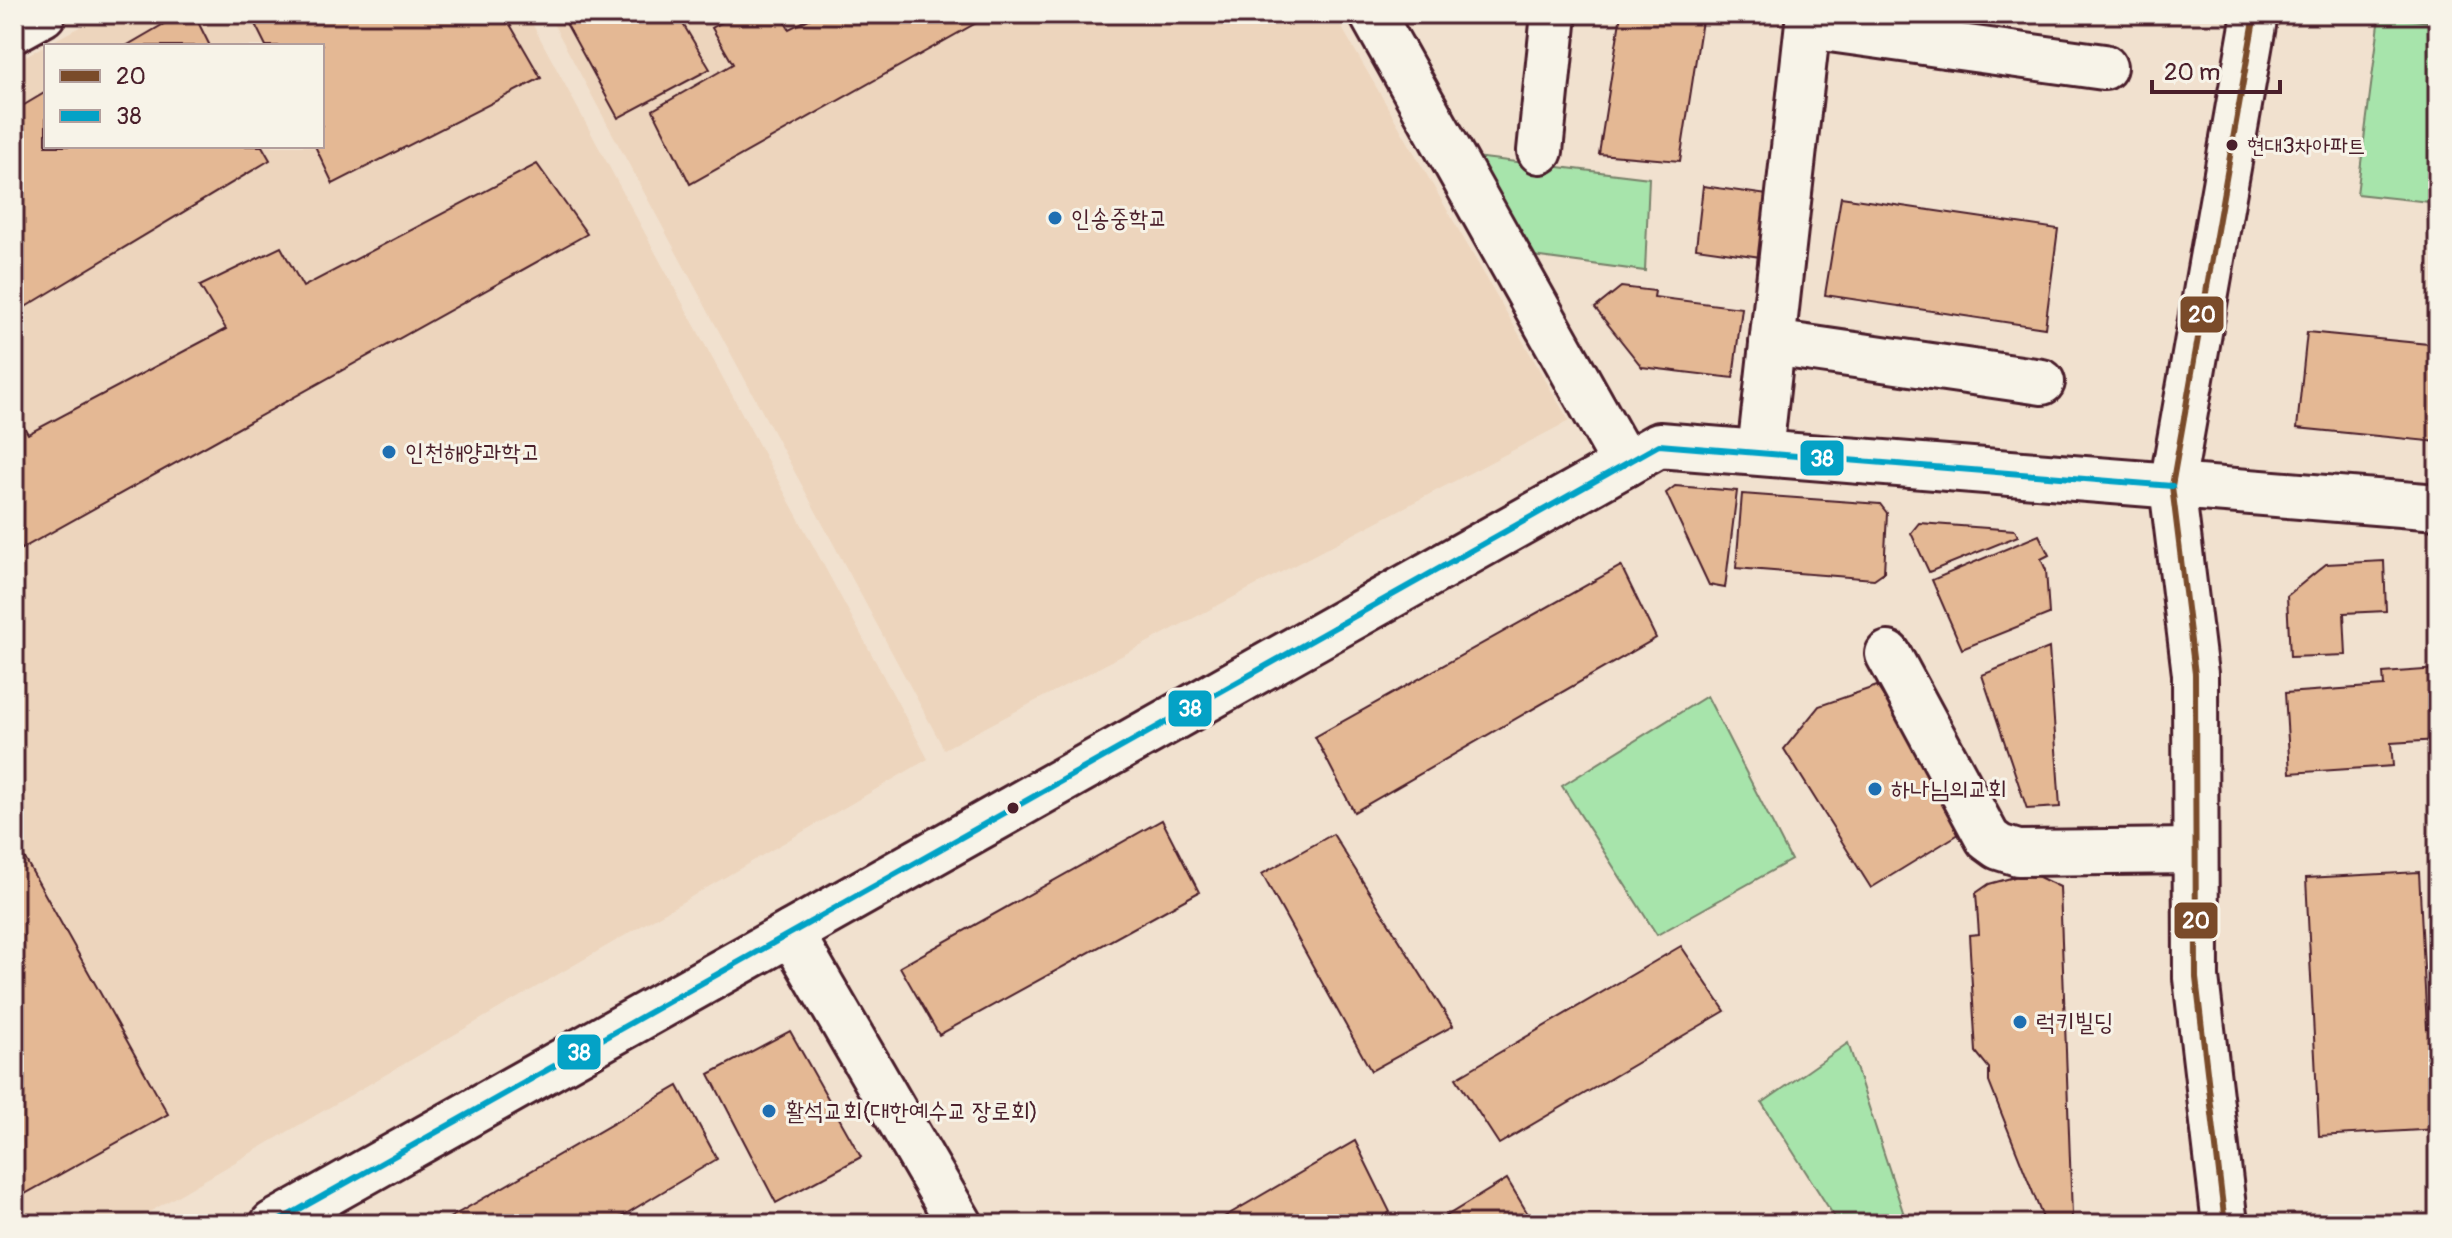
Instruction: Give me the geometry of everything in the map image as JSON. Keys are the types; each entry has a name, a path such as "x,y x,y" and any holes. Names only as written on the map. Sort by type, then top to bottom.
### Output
{"street":[{"path":"14,30 43,14"},
{"path":"1372,14 1625,464"},
{"path":"1540,151 1554,14"},
{"path":"2225,1224 2196,978 2195,674 2172,486 2255,14"},
{"path":"1760,452 1808,20 2104,67"},
{"path":"1772,343 2042,382"},
{"path":"273,1224 1659,445 2438,507"},
{"path":"1888,654 1988,839 1999,847 2018,853 2195,851"},
{"path":"791,933 960,1224"}],"shaded area":[{"name":"인천해양과학고","path":"104,14 527,14 928,759 129,1224 14,1224 14,62 44,46 44,148 324,148 324,44 48,44"},
{"name":"인송중학교","path":"548,14 1334,14 1569,421 944,749"}],"green space":[{"path":"2380,16 2438,23 2438,203 2357,194"},
{"path":"1475,157 1649,178 1645,271 1525,255"},
{"path":"1707,696 1791,860 1657,935 1562,786"},
{"path":"1848,1043 1907,1224 1839,1224 1762,1103"}],"building":[{"path":"181,14 194,14 209,44 129,44"},
{"path":"250,14 504,14 541,78 333,184 316,148 324,148 324,44 265,44"},
{"path":"561,14 677,14 710,69 618,118"},
{"path":"737,14 780,14 789,29 819,14 992,14 690,184 653,110 733,64 712,28"},
{"path":"1621,14 1703,14 1680,161 1599,154"},
{"path":"44,93 44,148 263,148 270,160 17,312 14,307 14,111"},
{"path":"537,164 587,234 14,553 14,409 28,434 226,329 200,286 281,247 303,287"},
{"path":"1703,186 1768,195 1761,257 1696,248"},
{"path":"1841,197 2058,229 2045,328 1825,295"},
{"path":"1621,287 1655,291 1654,297 1742,308 1733,378 1642,367 1595,308"},
{"path":"2307,332 2438,345 2438,442 2297,428"},
{"path":"1675,486 1737,491 1725,588 1709,585 1666,493"},
{"path":"1742,494 1880,504 1887,513 1884,572 1874,579 1736,568"},
{"path":"1919,523 2015,530 2018,536 1929,572 1911,533"},
{"path":"2039,535 2049,555 2041,559 2046,570 2049,614 1962,649 1932,580"},
{"path":"2384,561 2386,611 2344,613 2346,655 2290,657 2287,596 2326,564"},
{"path":"1621,566 1656,638 1354,812 1315,737"},
{"path":"2049,648 2060,807 2027,809 1982,675"},
{"path":"2438,669 2438,740 2391,743 2393,766 2290,773 2285,693 2384,686 2383,673"},
{"name":"하나님의교회","path":"1877,686 1967,829 1871,888 1784,749 1819,706"},
{"path":"1162,820 1199,892 939,1035 900,967"},
{"path":"1333,834 1453,1026 1371,1071 1262,874"},
{"path":"14,839 168,1114 14,1200"},
{"path":"2419,872 2427,1028 2438,1028 2438,1129 2319,1136 2306,878"},
{"name":"럭키빌딩","path":"2018,876 2037,876 2060,887 2072,1215 2069,1220 2043,1218 1989,1082 1989,1068 1976,1052 1969,935 1979,934 1976,893 1989,884"},
{"path":"1681,946 1725,1011 1499,1144 1456,1078"},
{"path":"790,1031 861,1157 776,1203 709,1074"},
{"path":"678,1086 717,1159 609,1224 439,1224"},
{"path":"1355,1141 1390,1212 1370,1224 1212,1224"},
{"path":"1507,1179 1534,1224 1435,1223"}],"transit line":[{"name":"20","path":"2225,1224 2196,978 2195,674 2172,486 2255,14"},
{"name":"38","path":"273,1224 1659,445 2172,486"}],"place":[{"name":"현대3차아파트","path":"2232,145"},
{"name":"인송중학교","path":"1055,218"},
{"name":"인천해양과학고","path":"389,452"},
{"name":"하나님의교회","path":"1875,789"},
{"name":"럭키빌딩","path":"2020,1022"},
{"name":"활석교회(대한예수교 장로회)","path":"769,1111"}]}
